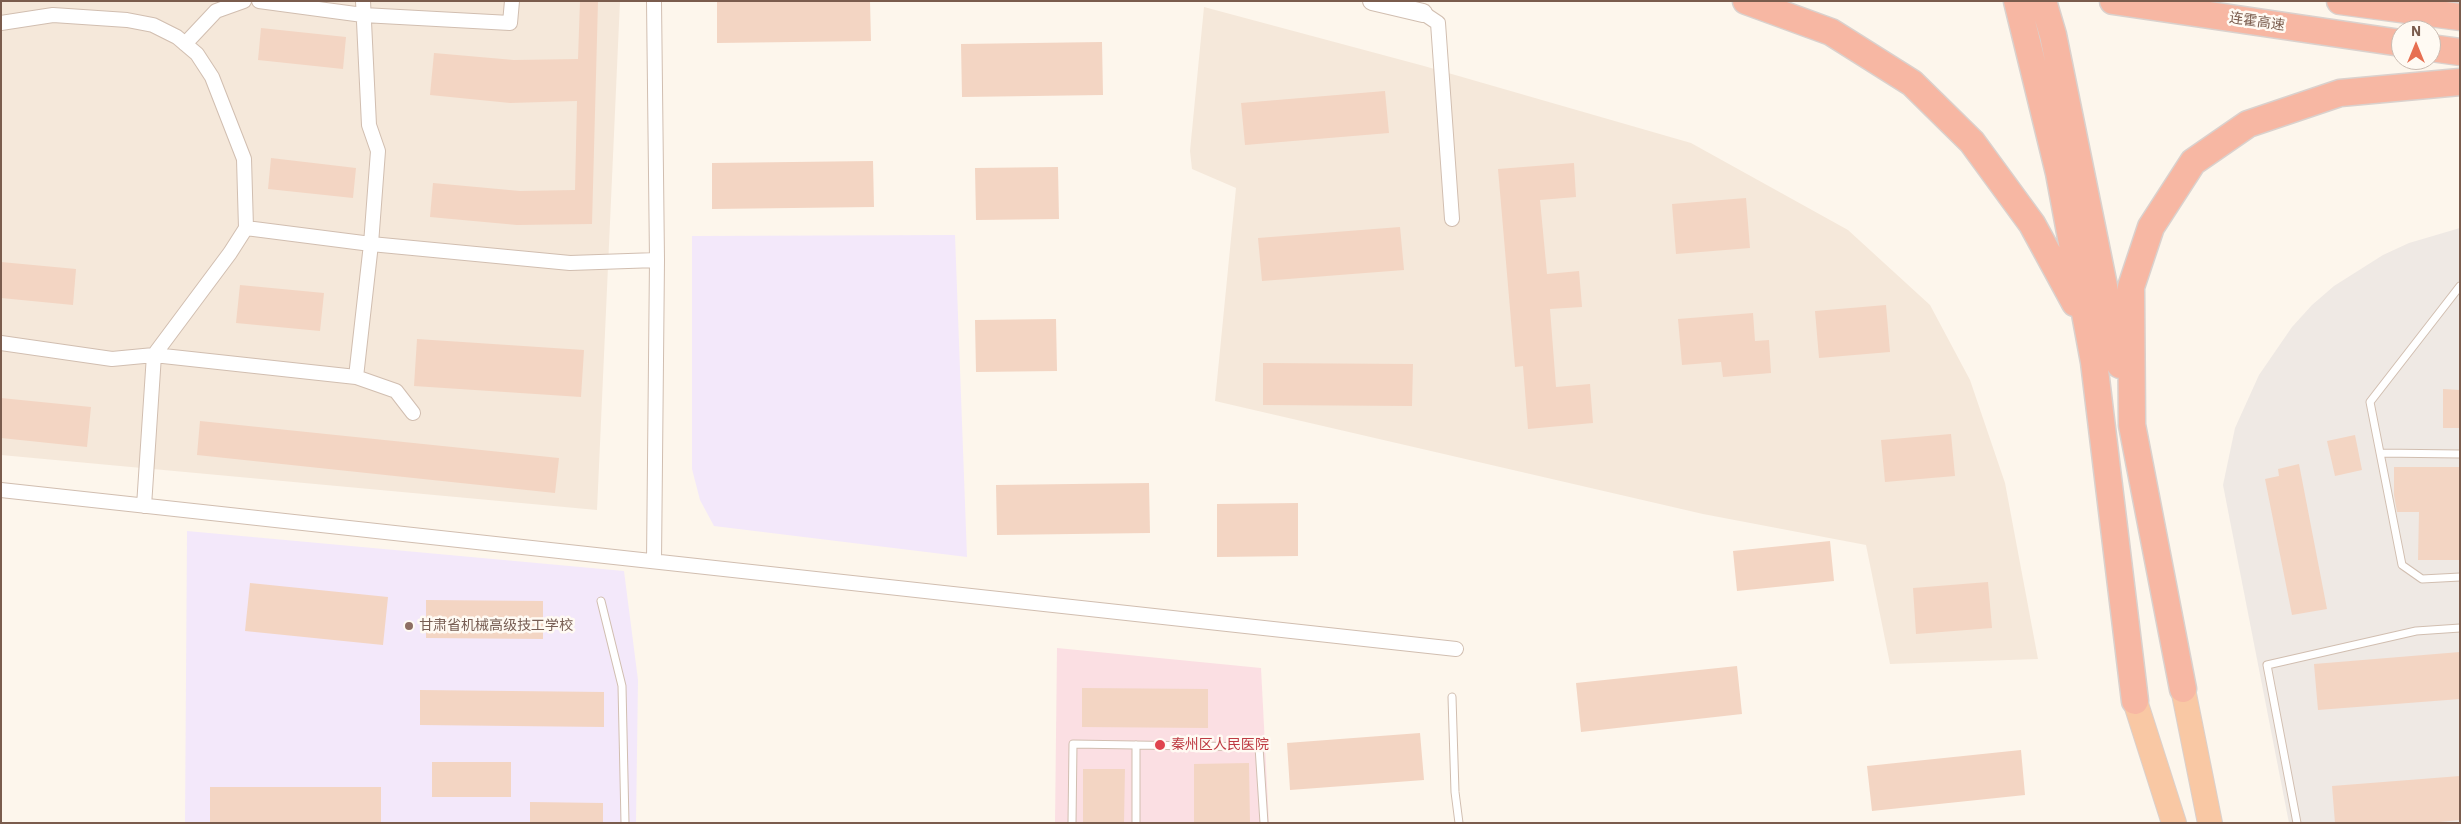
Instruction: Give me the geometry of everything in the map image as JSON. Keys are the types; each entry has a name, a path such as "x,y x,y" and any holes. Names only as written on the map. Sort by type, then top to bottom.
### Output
{"highway":[{"path":"1746,1 1831,32 1896,72 1912,82 1972,142 2032,224 2073,298 2094,362"},
{"path":"2017,1 2060,173 2094,362 2135,701 2174,823"},
{"path":"2043,1 2053,35 2210,823"},
{"name":"连霍高速","path":"2113,1 2391,43"},
{"path":"2340,1 2460,17"},
{"path":"2441,49 2460,52"},
{"path":"2132,425 2131,287 2151,227 2193,162 2248,124 2340,93 2460,82"}],"street":[{"path":"185,44 203,22 216,11 244,1"},
{"path":"259,1 363,8 510,23 512,1"},
{"path":"654,1 657,260 654,561"},
{"path":"1372,1 1423,13 1438,24 1452,219"},
{"path":"356,377 371,244 378,151 369,125 363,8"},
{"path":"1,23 53,15 127,20 153,25 177,37 197,54 212,77 244,159 246,228 230,253 154,355 144,506"},
{"path":"246,228 371,244 570,263 657,260"},
{"path":"1,343 112,359 154,355 356,377 396,391 413,412"},
{"path":"1,490 1456,648"}],"lane":[{"path":"2460,286 2370,402 2402,565 2422,579 2460,577"},
{"path":"2380,453 2460,454"},
{"path":"601,600 622,686 625,823"},
{"path":"2297,823 2268,666 2416,631 2460,628"},
{"path":"1452,698 1455,792 1458,823"},
{"path":"1072,823 1074,744 1259,747 1264,823"},
{"path":"1136,745 1136,823"}],"shaded area":[{"path":"1,1 620,1 597,510 1,455"},
{"path":"1204,7 1424,66 1691,143 1848,230 1930,305 1970,380 2005,483 2038,659 1890,664 1866,545 1703,514 1215,401 1236,188 1192,169 1190,151"},
{"path":"2460,228 2460,823 2289,823 2223,485 2235,428 2259,375 2292,327 2312,305 2334,286 2383,255 2409,243"},
{"path":"955,235 967,557 714,526 700,500 692,469 692,236"},
{"name":"甘肃省机械高级技工学校","path":"187,531 624,571 638,680 636,823 185,823"},
{"name":"秦州区人民医院","path":"1057,648 1261,668 1269,823 1055,823"}],"building":[{"path":"580,1 598,1 592,224 517,225 430,217 433,183 520,191 575,190 577,101 510,103 430,95 434,53 514,60 578,59"},
{"path":"717,1 870,1 871,41 717,43"},
{"path":"261,28 346,37 343,69 258,60"},
{"path":"1102,42 1103,95 962,97 961,44"},
{"path":"1385,91 1389,133 1245,145 1241,103"},
{"path":"271,158 356,168 353,198 268,189"},
{"path":"873,161 874,207 712,209 712,163"},
{"path":"1574,163 1576,197 1540,200 1547,274 1579,271 1582,307 1550,309 1556,387 1590,384 1593,423 1528,429 1523,366 1515,367 1498,169"},
{"path":"1058,167 1059,219 976,220 975,168"},
{"path":"1746,198 1750,248 1676,254 1672,204"},
{"path":"1400,227 1404,270 1262,281 1258,238"},
{"path":"1,262 76,269 73,305 1,298"},
{"path":"240,285 324,293 320,331 236,323"},
{"path":"1886,305 1890,352 1819,358 1815,311"},
{"path":"1753,313 1755,341 1769,340 1771,373 1723,377 1721,362 1682,365 1678,319"},
{"path":"1056,319 1057,371 976,372 975,320"},
{"path":"417,339 584,350 581,397 414,386"},
{"path":"1263,363 1413,364 1412,406 1263,405"},
{"path":"2443,389 2460,390 2460,428 2443,428"},
{"path":"1,398 91,407 87,447 1,438"},
{"path":"200,421 559,458 555,493 197,455"},
{"path":"1951,434 1955,476 1885,482 1881,440"},
{"path":"2355,435 2362,470 2335,476 2327,441"},
{"path":"2299,464 2327,609 2292,615 2265,479 2279,476 2278,469"},
{"path":"2394,467 2460,467 2460,560 2418,560 2419,512 2397,512 2394,495"},
{"path":"1149,483 1150,533 997,535 996,485"},
{"path":"1298,503 1298,556 1217,557 1217,504"},
{"path":"1830,541 1834,581 1737,591 1733,551"},
{"path":"1988,582 1992,628 1916,634 1913,588"},
{"path":"250,583 388,597 383,645 245,631"},
{"path":"426,600 543,601 543,639 426,638"},
{"path":"2460,652 2460,699 2318,710 2314,664"},
{"path":"1737,666 1742,714 1581,732 1576,683"},
{"path":"1082,688 1208,689 1208,728 1082,727"},
{"path":"420,690 604,692 604,727 420,725"},
{"path":"1420,733 1424,780 1290,790 1287,743"},
{"path":"2021,750 2025,795 1872,811 1867,766"},
{"path":"432,762 511,762 511,797 432,797"},
{"path":"1249,763 1250,823 1194,823 1194,764"},
{"path":"1083,769 1125,769 1124,823 1083,823"},
{"path":"2460,776 2460,820 2430,823 2335,823 2332,786"},
{"path":"210,787 381,787 381,823 210,823"},
{"path":"530,802 603,803 603,823 530,823"}],"place":[{"name":"甘肃省机械高级技工学校","path":"409,626"},
{"name":"秦州区人民医院","path":"1160,745"}]}
